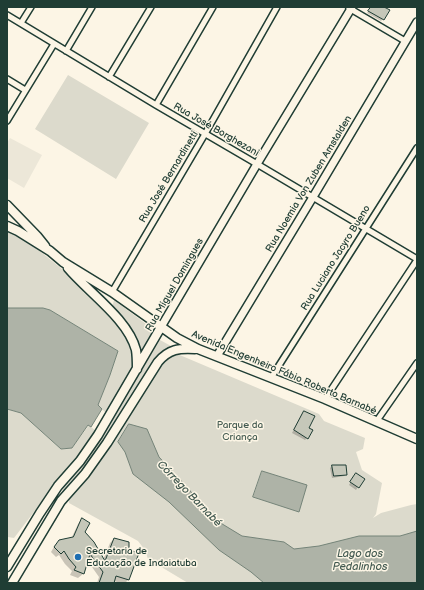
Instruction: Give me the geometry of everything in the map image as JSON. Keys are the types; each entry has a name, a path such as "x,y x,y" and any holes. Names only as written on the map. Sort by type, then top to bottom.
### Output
{"main road":[{"name":"Rua Miguel Domingues","path":"7,567 40,512 58,486 80,461 98,435 350,8"},
{"name":"Rua Noemia Von Zuben Amstalden","path":"217,356 417,22"},
{"path":"7,205 37,236 50,252"},
{"name":"Avenida Engenheiro Fábio Roberto Barnabé","path":"7,226 18,231 63,262 112,292 177,338 198,349 325,399 417,439"},
{"path":"63,262 74,276 122,323 136,350 136,370"},
{"path":"12,583 61,501 85,474 107,443 158,362 167,353 179,348 198,349"}],"street":[{"path":"21,23 31,7"},
{"path":"66,51 92,7"},
{"path":"109,77 151,7"},
{"path":"156,105 213,7"},
{"name":"Rua José Bernardinetti","path":"112,292 205,134 277,7"},
{"path":"350,8 405,41"},
{"name":"Rua José Borghezani","path":"7,15 417,259"},
{"path":"7,121 54,44"},
{"path":"7,79 26,90"},
{"name":"Rua Luciano Jacyro Bueno","path":"271,378 417,148"},
{"path":"325,399 417,259"},
{"path":"376,422 417,363"}],"shaded area":[{"path":"10,138 42,155 24,188 7,178 7,143"}],"green space":[{"path":"68,75 149,123 116,179 35,129"},
{"path":"7,231 26,240 67,273 110,317 128,343 133,357 133,365 106,413 98,405 118,351 50,310 43,308 7,308"},
{"path":"114,300 154,330 142,352 112,308"},
{"path":"160,340 171,346 161,352 154,361 91,462 61,494 64,487 89,458"},
{"name":"Parque da Criança","path":"175,353 319,414 324,421 365,438 363,449 356,452 362,470 382,483 376,514 373,518 381,513 417,504 417,583 188,583 148,559 145,550 138,541 69,503 69,498 112,444 162,361"},
{"path":"7,409 21,413 61,449 72,448 89,425 96,431 14,538 8,537 7,539"}],"water":[{"path":"7,308 43,308 50,310 118,351 98,405 102,409 91,427 88,425 72,448 61,449 21,413 7,409"},
{"name":"Lago dos Pedalinhos","path":"129,424 147,429 159,457 214,519 242,536 284,542 294,549 319,546 359,536 400,536 417,531 417,583 264,583 219,550 169,502 133,474 125,452 118,442"},
{"path":"262,471 307,485 299,512 253,497"}],"building":[{"path":"371,7 384,7 390,10 384,20 368,11"},
{"path":"304,411 315,416 309,428 313,430 308,439 294,430"},
{"path":"332,465 346,465 347,475 334,476"},
{"path":"356,473 365,479 359,488 350,482"},
{"path":"82,518 90,523 85,532 94,542 105,561 114,538 129,542 129,550 139,553 129,580 116,576 114,583 99,583 103,572 90,554 84,574 74,570 76,567 64,551 61,554 54,547 59,540 73,537"}],"place":[{"name":"Secretaria de Educação de Indaiatuba","path":"78,557"}],"water label":[{"name":"Córrego Barnabé","path":"189,494"}]}
